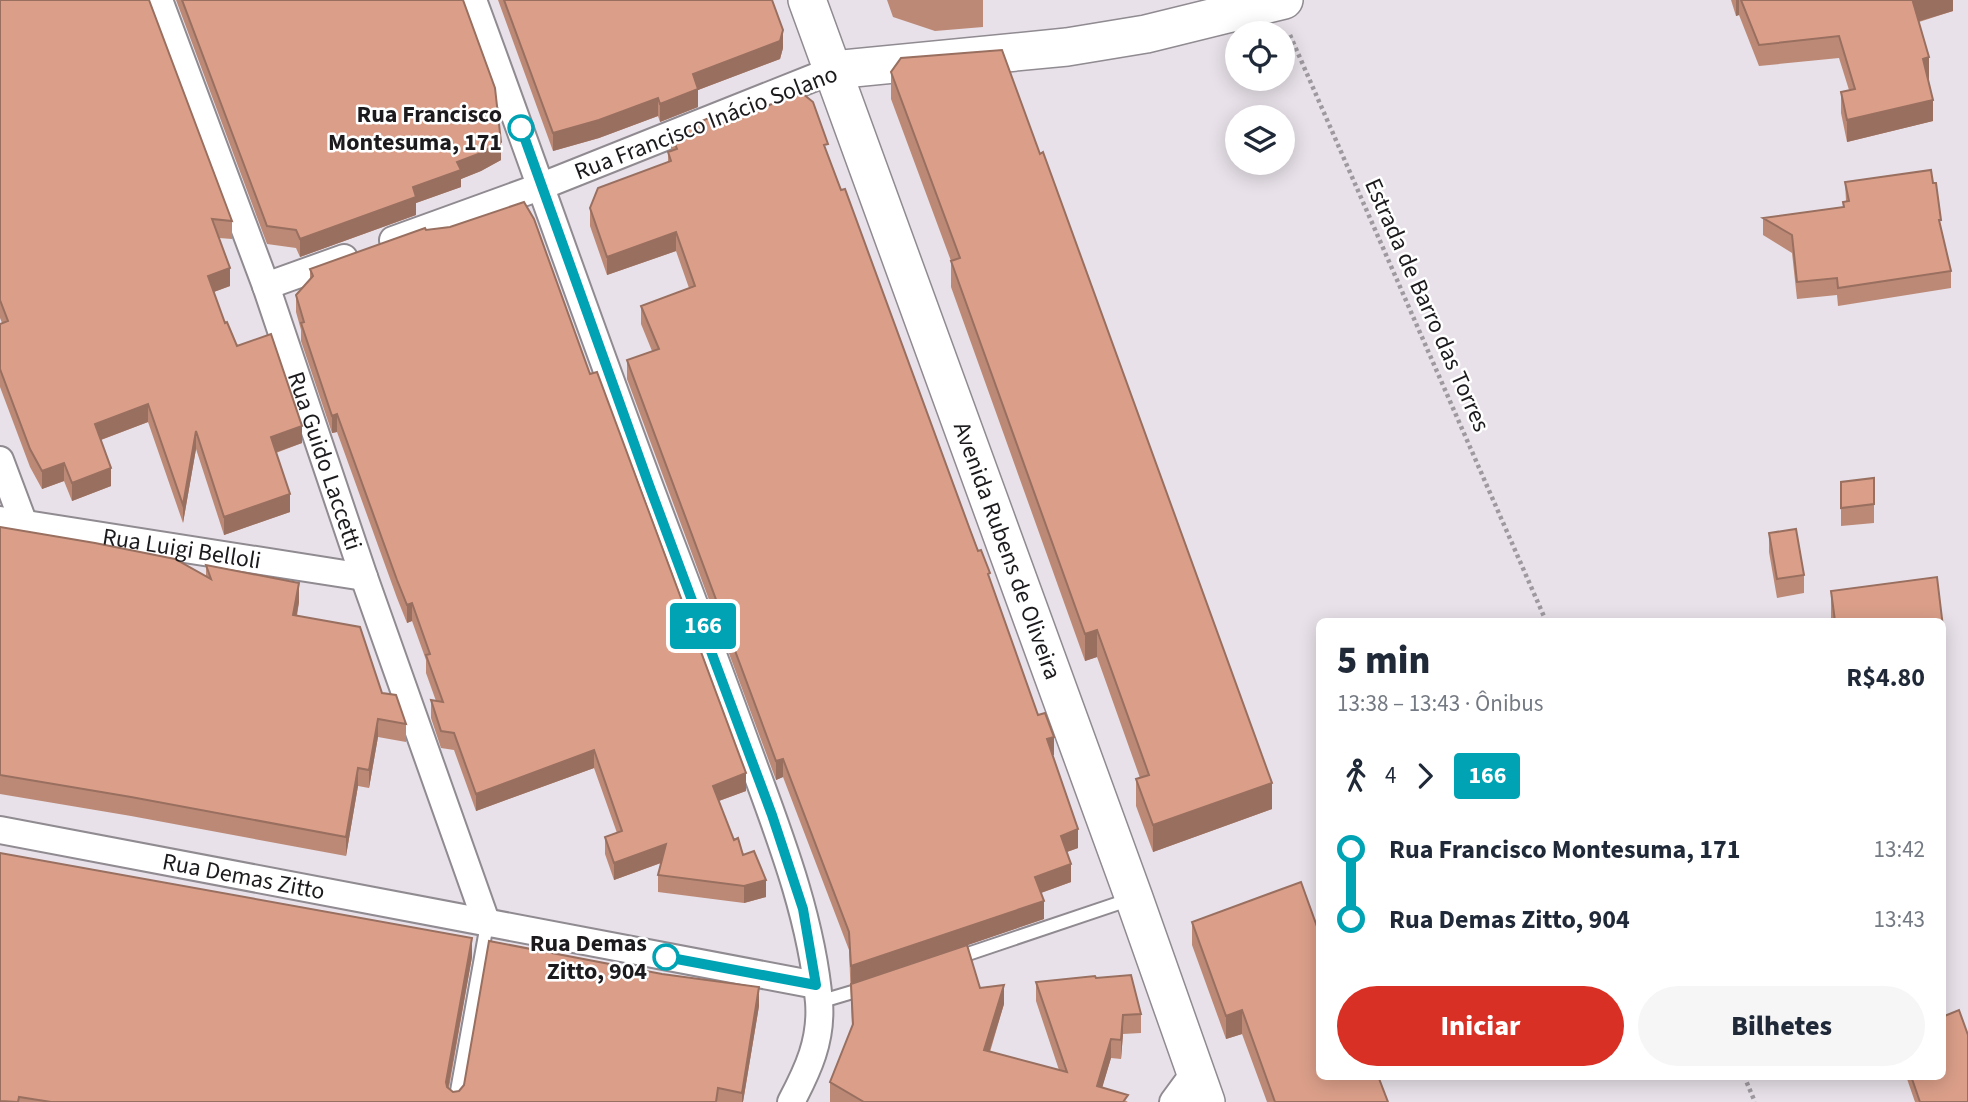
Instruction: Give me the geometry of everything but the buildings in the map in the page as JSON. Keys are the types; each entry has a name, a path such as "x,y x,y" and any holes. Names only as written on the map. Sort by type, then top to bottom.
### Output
{"main road":[{"name":"Avenida Rubens de Oliveira","path":"807,0 1201,1087"},
{"name":"Rua Francisco Inácio Solano","path":"833,70 1067,47 1146,34 1280,1"}],"street":[{"name":"Rua Guido Laccetti","path":"159,0 266,286 487,924"},
{"path":"473,0 772,815 803,909 818,993 816,1046 808,1070 791,1102"},
{"name":"Rua Francisco Inácio Solano","path":"266,286 542,186 833,70"},
{"path":"0,460 12,522"},
{"name":"Rua Luigi Belloli","path":"12,522 365,577"},
{"name":"Rua Demas Zitto","path":"0,830 232,872 818,993"},
{"path":"1173,1102 1201,1087"}],"lane":[{"path":"938,964 1134,898"},
{"path":"455,1102 487,924"},
{"path":"818,993 873,986"}],"path":[{"name":"Estrada de Barro das Torres","path":"1280,1 1545,618"},
{"path":"1746,1080 1755,1102"}],"bus line":[{"name":"166","path":"521,128 649,485 772,815 803,909 816,985 666,957"}],"place":[{"name":"Rua Francisco Montesuma, 171","path":"521,128"},
{"name":"Rua Demas Zitto, 904","path":"666,957"}]}
